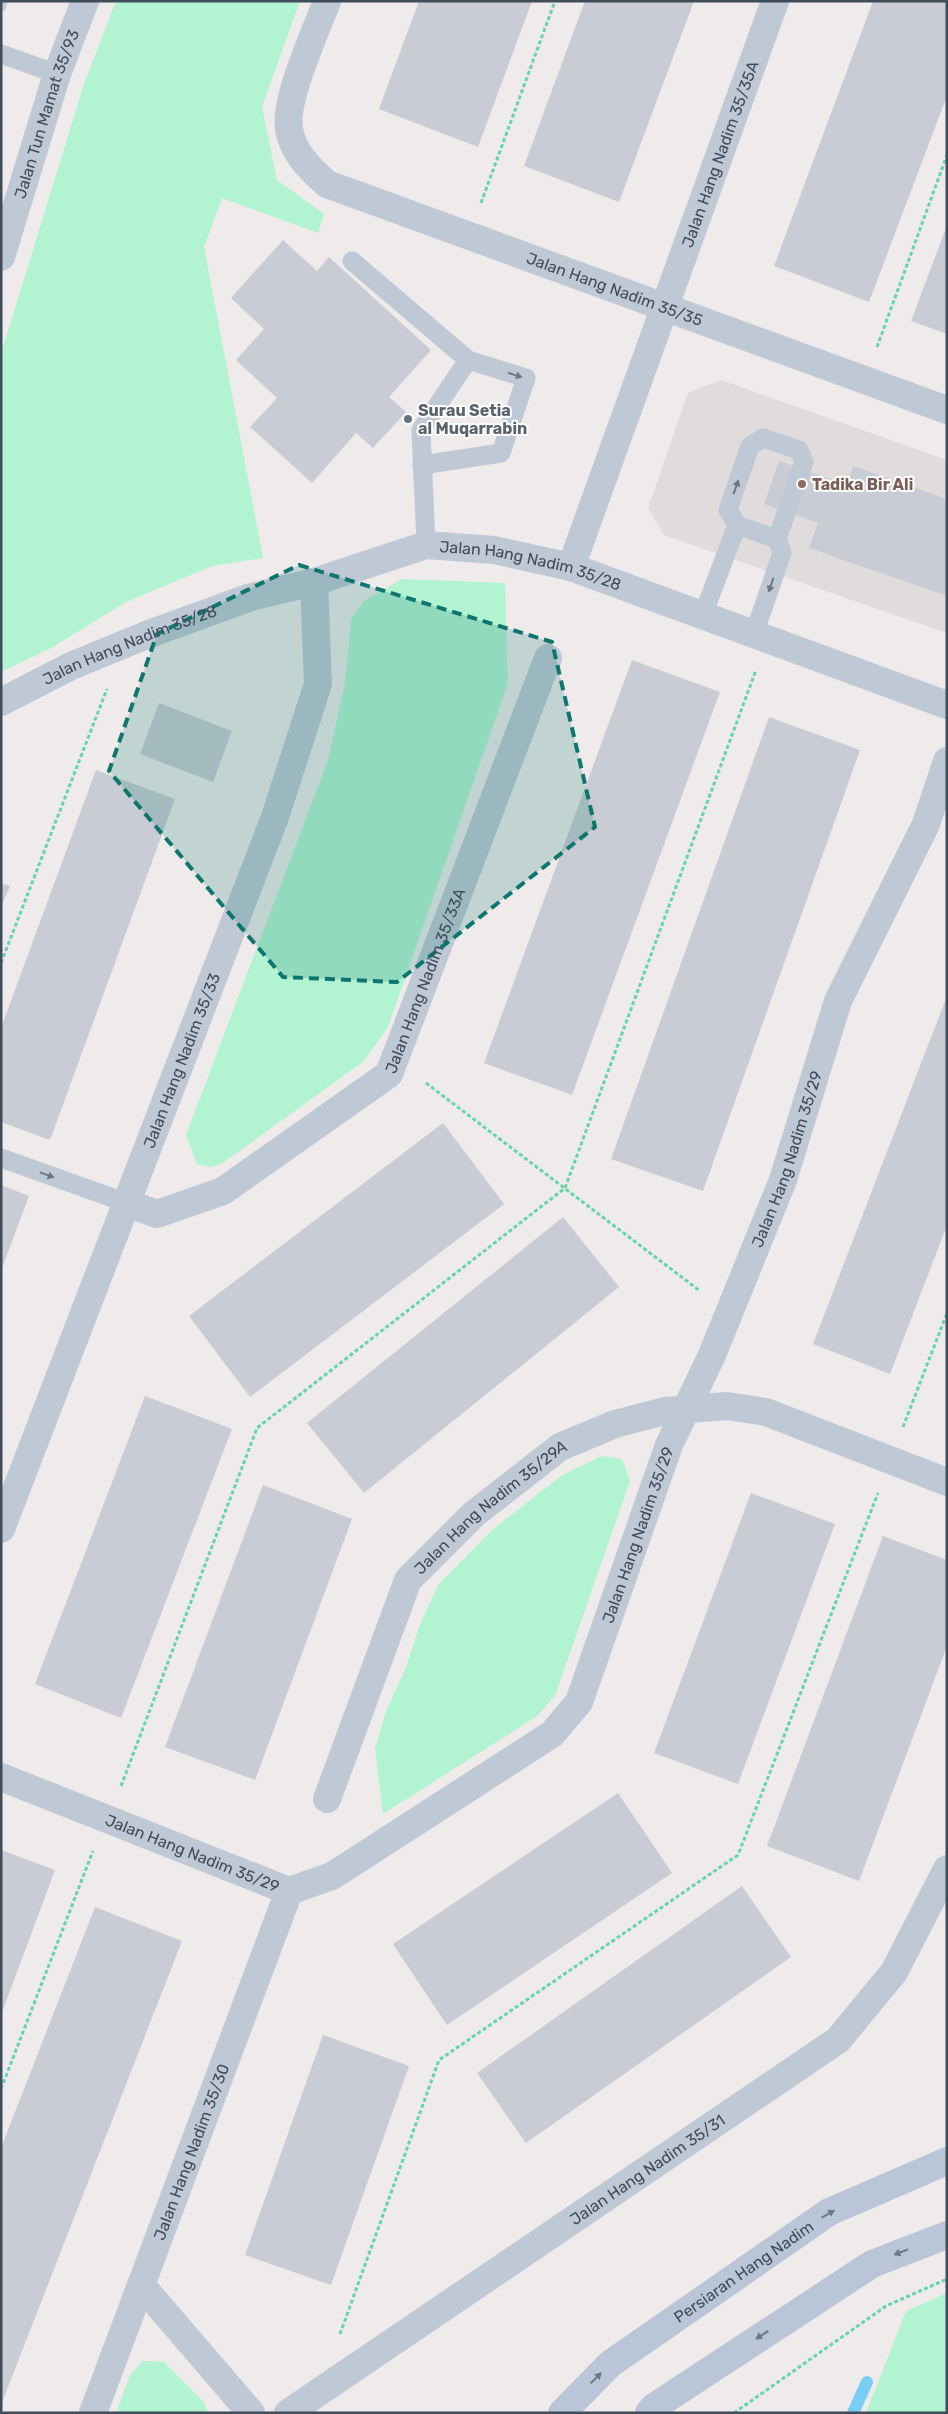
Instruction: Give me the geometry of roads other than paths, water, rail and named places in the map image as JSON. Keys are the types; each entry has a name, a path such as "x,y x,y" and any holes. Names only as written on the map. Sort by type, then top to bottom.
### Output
{"street":[{"name":"Jalan Tun Mamat 35/93","path":"1,257 57,74 85,1"},
{"name":"Jalan Hang Nadim 35/35","path":"327,1 292,98 289,128 296,148 306,165 327,184 947,410"},
{"name":"Jalan Hang Nadim 35/35A","path":"572,567 775,1"},
{"name":"Jalan Hang Nadim 35/28","path":"1,702 70,666 149,634 251,597 314,582 426,545 494,550 572,567 947,705"},
{"name":"Jalan Hang Nadim 35/33","path":"1,1529 275,817 318,684 314,582"},
{"name":"Jalan Hang Nadim 35/33A","path":"127,1203 156,1214 223,1191 389,1074 548,658"},
{"name":"Jalan Hang Nadim 35/29","path":"1,1777 289,1891 332,1876 552,1734 579,1702 666,1454 712,1355 783,1180 838,1001 926,824 947,761"},
{"name":"Jalan Hang Nadim 35/29A","path":"326,1799 408,1580 474,1514 560,1447 615,1424 686,1408 727,1406 766,1412 947,1482"},
{"name":"Jalan Hang Nadim 35/31","path":"288,2413 838,2040 894,1972 947,1869"},
{"name":"Jalan Hang Nadim 35/30","path":"93,2413 289,1891"},
{"name":"Persiaran Hang Nadim","path":"562,2413 610,2364 829,2212 947,2161"},
{"path":"649,2413 654,2407 872,2264 947,2234"},
{"path":"141,2285 251,2413"}],"lane":[{"path":"1,54 57,74"},
{"path":"352,261 468,360 526,378 501,453 422,464"},
{"path":"426,545 421,430 468,360"},
{"path":"754,634 782,553 777,539 804,462 799,450 763,438 750,446 728,510 736,525 777,539"},
{"path":"703,616 736,525"},
{"path":"1,1158 127,1203"}],"waterway":[{"path":"853,2413 867,2382"}],"place":[{"name":"Surau Setia al Muqarrabin","path":"408,419"},
{"name":"Tadika Bir Ali","path":"802,484"}]}
